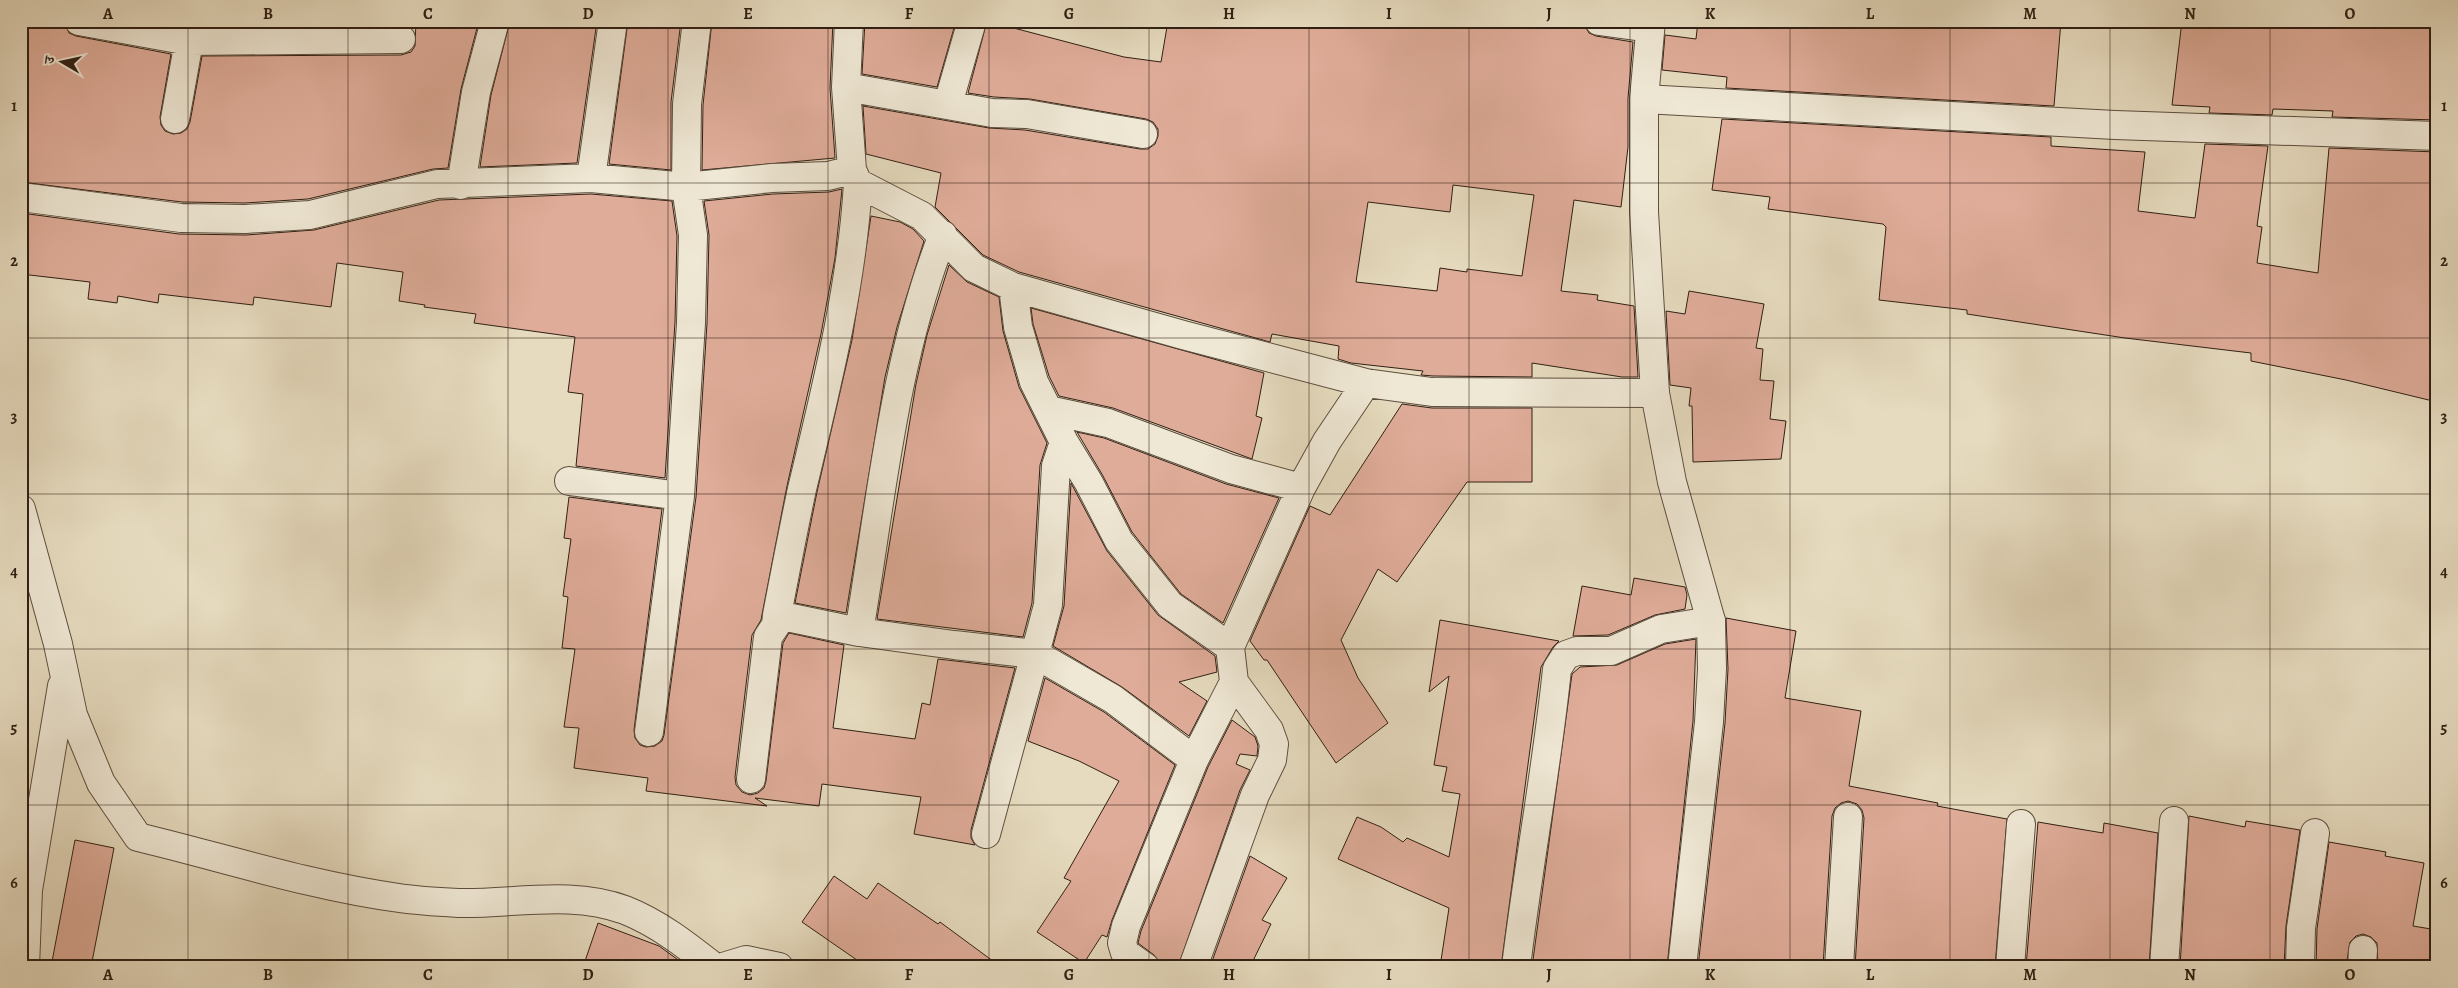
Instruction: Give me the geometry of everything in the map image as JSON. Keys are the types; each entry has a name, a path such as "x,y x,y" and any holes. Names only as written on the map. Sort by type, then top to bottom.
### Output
{"street":[{"path":"79,21 190,31 401,39"},
{"path":"461,185 476,92 495,21"},
{"path":"592,178 613,21"},
{"path":"649,732 680,496 692,294 693,234 686,187 687,104 697,21"},
{"path":"750,779 768,637 776,625 776,615 796,518 831,367 856,220 855,176 846,87 849,21"},
{"path":"948,104 972,21"},
{"path":"1599,21 1650,25 1644,99 1644,212 1655,393 1672,482 1711,621 1712,669 1709,722 1682,967"},
{"path":"175,119 190,31"},
{"path":"846,87 992,113 1027,114 1144,134"},
{"path":"1644,99 2115,125 2437,136"},
{"path":"21,197 181,218 245,219 310,215 437,184 461,185 592,178 686,187 772,178 855,176 922,216 943,234 974,268 1013,287 1183,335 1366,383 1432,392 1655,393"},
{"path":"859,632 901,373 925,279 943,234"},
{"path":"1013,287 1018,327 1034,382 1064,442 1089,483 1119,541 1170,605 1230,647"},
{"path":"1193,967 1255,795 1272,760 1274,744 1269,730 1234,682 1230,647 1301,488 1327,441 1366,383"},
{"path":"1048,410 1108,423 1231,469 1301,488"},
{"path":"986,834 1048,605 1056,466 1064,442"},
{"path":"569,481 680,496"},
{"path":"21,509 64,672 73,716 101,783 138,836 347,890 401,898 460,903 554,899 590,902 625,910 674,935 714,967"},
{"path":"776,615 859,632 1035,654 1113,699 1194,760"},
{"path":"1516,967 1525,890 1548,744 1557,669 1560,661 1566,655 1577,651 1611,651 1661,629 1711,621"},
{"path":"25,967 28,890 64,672"},
{"path":"1146,967 1125,953 1122,943 1124,934 1194,760 1234,682"},
{"path":"1839,967 1848,817"},
{"path":"2164,967 2174,821"},
{"path":"2010,967 2021,824"},
{"path":"2300,967 2300,928 2315,833"},
{"path":"723,967 746,960 779,967"}],"building":[{"path":"21,21 64,21 69,33 76,36 171,54 160,117 161,125 165,131 173,134 181,133 187,129 190,122 202,56 401,55 411,52 415,46 416,21 433,21 477,28 461,89 448,168 433,169 308,199 245,203 182,202 21,182"},
{"path":"206,21 322,21 321,24 205,25"},
{"path":"510,21 597,21 577,163 480,167 491,95"},
{"path":"628,21 681,21 671,102 671,170 609,164"},
{"path":"712,21 833,21 830,88 835,158 702,170 703,105"},
{"path":"865,21 956,21 937,87 862,74"},
{"path":"987,21 1124,57 1161,62 1168,21 1559,21 1584,24 1589,33 1596,36 1633,42 1628,98 1628,147 1621,207 1574,200 1561,291 1598,295 1597,300 1634,306 1638,377 1622,377 1532,363 1532,377 1421,375 1423,371 1351,363 1338,359 1339,346 1272,334 1270,342 1019,272 983,255 935,207 941,173 866,154 863,106 989,128 1025,130 1140,149 1148,149 1155,144 1158,129 1153,122 1146,119 1030,99 968,93","holes":["1453,185 1534,195 1522,276 1467,269 1467,272 1440,268 1437,291 1356,282 1368,202 1450,212"]},
{"path":"1698,21 2061,21 2054,106 1726,88 1727,77 1662,70 1665,35 1696,39"},
{"path":"2182,21 2437,21 2437,120 2332,117 2333,111 2273,109 2272,115 2209,113 2210,107 2172,105"},
{"path":"1722,119 2051,137 2051,146 2145,152 2138,211 2195,218 2205,144 2268,146 2257,226 2262,227 2257,263 2318,273 2329,148 2437,152 2437,402 2346,380 2251,361 2251,353 2125,338 1967,314 1967,310 1879,300 1886,227 1883,224 1768,209 1770,197 1712,190"},
{"path":"842,189 835,258 821,334 787,486 761,620 752,635 735,777 736,785 742,792 750,795 758,793 764,788 783,643 789,633 844,645 833,728 915,739 922,703 930,705 938,659 1015,668 971,830 971,838 975,845 914,834 921,797 822,784 819,806 755,798 767,806 646,791 648,778 574,768 579,728 564,727 575,649 562,648 568,597 563,596 571,539 564,538 569,497 662,509 634,730 635,738 640,745 646,747 655,746 662,741 664,735 696,497 707,323 709,235 704,201 773,194 829,192"},
{"path":"591,194 672,201 677,236 675,322 665,478 576,466 583,394 568,392 575,337 474,323 476,314 424,307 425,305 399,301 403,272 337,263 331,307 254,297 253,305 159,294 158,303 118,296 117,303 88,299 90,282 21,274 21,213 179,234 246,235 314,230 439,200"},
{"path":"871,216 900,222 913,229 924,241 897,327 885,377 846,613 795,603 817,492 852,340"},
{"path":"949,265 967,282 999,297 1003,331 1019,387 1047,443 1040,465 1032,603 1023,637 877,619 916,384 927,335"},
{"path":"1689,291 1764,304 1756,348 1763,349 1760,380 1774,381 1770,419 1786,421 1781,459 1693,462 1692,406 1689,406 1691,388 1670,385 1666,311 1685,314"},
{"path":"1031,308 1264,373 1256,416 1262,418 1252,459 1113,408 1059,396 1049,376 1033,324"},
{"path":"1402,404 1432,408 1532,408 1532,482 1467,482 1397,582 1378,569 1341,640 1358,678 1388,723 1336,763 1267,660 1264,660 1250,641 1310,506 1330,515"},
{"path":"1077,432 1104,438 1226,484 1279,498 1223,623 1181,594 1132,532 1103,476"},
{"path":"1071,483 1107,551 1158,615 1215,656 1217,672 1179,682 1207,701 1189,736 1122,687 1053,646 1064,606"},
{"path":"1634,578 1685,587 1687,595 1685,609 1655,615 1608,635 1573,636 1582,586 1631,595"},
{"path":"1726,618 1796,631 1785,698 1861,711 1849,786 1938,803 1937,806 2007,819 1995,967 1855,967 1864,818 1862,810 1857,804 1848,801 1841,803 1835,808 1832,816 1823,967 1698,967 1725,723 1728,669"},
{"path":"1440,620 1559,641 1553,647 1541,667 1501,967 1440,967 1449,908 1338,859 1357,817 1381,827 1403,842 1407,838 1449,857 1460,794 1442,791 1447,767 1434,765 1449,676 1429,692"},
{"path":"1696,639 1693,721 1667,967 1532,967 1572,674 1580,667 1617,665 1665,644"},
{"path":"1045,678 1104,712 1175,765 1112,920 1107,937 1102,935 1084,963 1037,932 1071,881 1064,878 1119,781 1079,761 1028,741"},
{"path":"1232,720 1255,737 1258,746 1257,756 1240,754 1236,764 1250,770 1240,790 1178,967 1167,967 1138,943 1141,931 1208,767"},
{"path":"2189,816 2245,827 2246,821 2300,830 2286,926 2284,967 2180,967"},
{"path":"2038,822 2103,833 2104,823 2158,833 2149,967 2026,967"},
{"path":"75,840 114,848 91,967 51,967"},
{"path":"2329,842 2386,852 2385,856 2424,863 2413,926 2437,930 2437,967 2378,967 2377,943 2371,937 2363,934 2356,936 2350,942 2346,967 2316,967 2317,929"},
{"path":"1250,856 1287,878 1262,920 1271,924 1250,967 1210,967"},
{"path":"834,876 867,899 878,883 938,924 940,922 1001,967 867,967 802,922"},
{"path":"598,923 659,946 688,967 583,967"}]}
